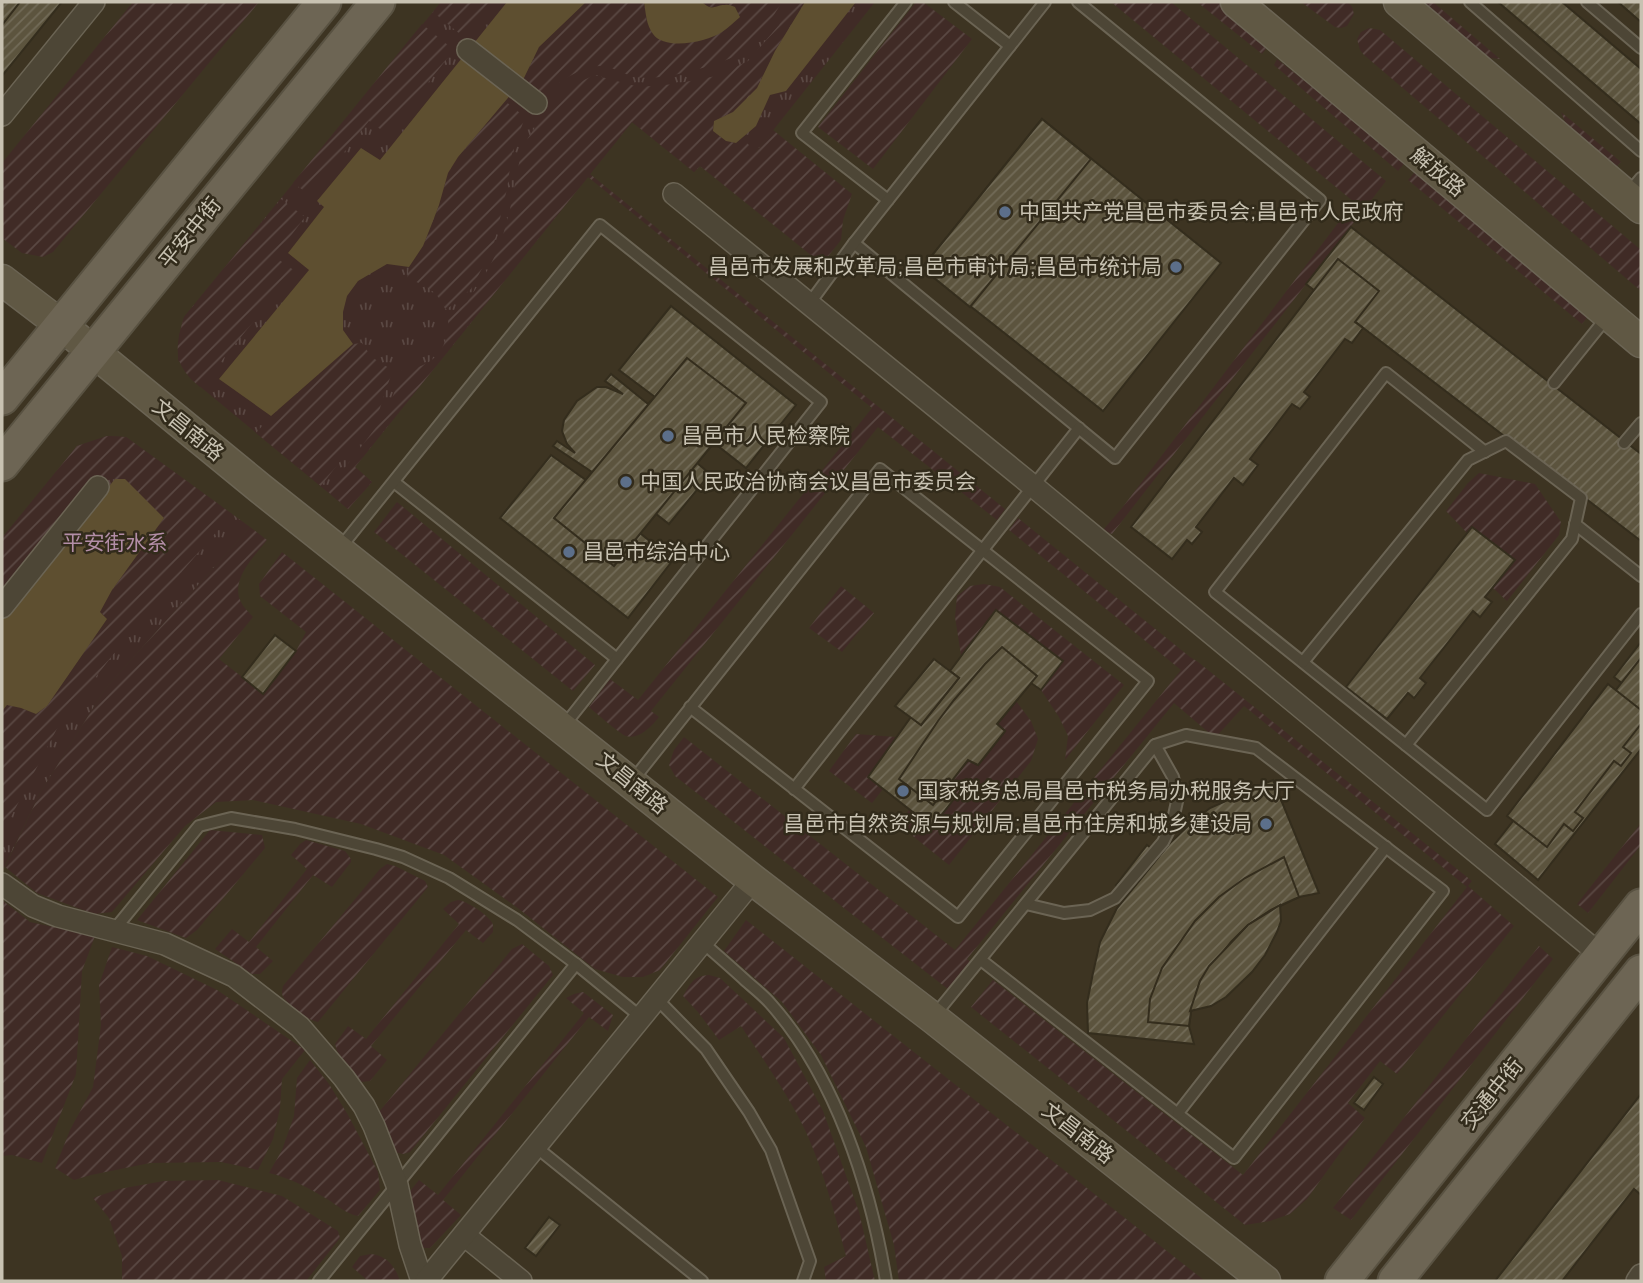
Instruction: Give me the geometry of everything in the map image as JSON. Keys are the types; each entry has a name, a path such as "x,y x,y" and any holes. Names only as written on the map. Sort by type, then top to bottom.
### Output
{"main road":[{"name":"平安中街","path":"2,398 324,2"},
{"name":"平安中街","path":"2,464 378,2"},
{"name":"交通中街","path":"1342,1281 1641,906"},
{"name":"交通中街","path":"1395,1281 1641,972"}],"street":[{"path":"2,115 94,2"},
{"name":"解放路","path":"1236,2 1641,342"},
{"path":"1399,2 1636,194"},
{"path":"468,50 536,103"},
{"path":"674,194 1034,486 1602,956"},
{"name":"文昌南路","path":"2,280 753,880 933,1018 1265,1281"},
{"path":"2,607 98,488"},
{"path":"2,884 33,906 58,916 165,944 234,976 300,1027 344,1078 364,1106 374,1126 397,1185 410,1245 424,1281 753,880"},
{"path":"464,1235 521,1281"},
{"path":"1637,1281 1641,1275"}],"lane":[{"path":"888,200 802,133 906,2"},
{"path":"954,2 1010,46"},
{"path":"809,304 854,243 1045,2"},
{"path":"854,243 1115,458 1320,200 1079,2"},
{"path":"1470,2 1641,151"},
{"path":"1587,2 1641,48"},
{"path":"338,550 600,225 821,402 563,727"},
{"path":"1554,383 1609,315"},
{"path":"1485,452 1386,373 1215,592 1487,810 1641,614"},
{"path":"1625,443 1641,422"},
{"path":"794,789 1079,428"},
{"path":"1303,662 1468,460 1506,440 1581,498 1572,539 1406,745"},
{"path":"631,782 690,707 880,469 1148,681 958,917 690,707"},
{"path":"394,482 617,659"},
{"path":"1575,524 1641,576"},
{"path":"933,1018 1156,746 1186,735 1255,748 1443,891 1234,1157 981,960"},
{"path":"1027,904 1063,913 1090,910 1115,898 1163,842 1172,824 1178,797 1173,777 1156,746"},
{"path":"113,930 199,826 231,818 295,829 376,849 402,857 449,878 517,919 642,1018"},
{"path":"1178,1114 1386,847"},
{"path":"702,943 769,1001 795,1034 820,1075 846,1132 864,1184 886,1281"},
{"path":"319,1281 576,964"},
{"path":"657,999 706,1049 771,1150 810,1261 803,1281"},
{"path":"536,1147 702,1281"}],"green space":[{"path":"133,2 259,2 53,252 43,257 22,253 2,238 2,163"},
{"path":"441,2 875,2 728,187 700,166 694,172 632,122 355,467 372,482 348,509 191,379 178,360 179,335 184,317"},
{"path":"441,2 494,2 465,38 433,12"},
{"path":"586,2 644,2 647,23 691,42 720,33 740,18 702,2 782,2 751,45 724,61 693,71 647,78 632,76 605,66 592,67 577,72 542,94 523,80 539,47"},
{"path":"791,2 805,2 757,87 733,112 714,121 713,131 726,141 736,143 742,138 756,152 773,130 852,194 843,220 841,240 822,264 700,166 694,172 632,122 590,174 1005,509 997,520 878,427 651,711 659,717 656,721 636,736 626,736 589,707 610,679 638,700 872,408 588,177 355,467 372,482 348,509 327,491 387,413 402,370 431,361 446,338 448,318 467,302 485,275 500,246 520,158 528,138 549,106 594,75 639,87 675,84 716,76 748,61 779,25"},
{"path":"916,2 923,2 972,39 873,169 818,127"},
{"path":"1111,2 1171,2 1386,181 1112,534 1103,530 1354,202"},
{"path":"1197,2 1223,2 1243,18 1266,49 1262,54"},
{"path":"1301,2 1348,2 1354,14 1347,26 1335,27"},
{"path":"1417,2 1433,2 1500,59 1481,57"},
{"path":"422,24 454,50 387,134 369,121 310,195 293,183"},
{"path":"1369,28 1380,30 1641,250 1641,291 1364,55 1357,39 1361,32"},
{"path":"1277,59 1345,113 1409,158 1398,171 1274,65"},
{"path":"505,101 525,117 512,154 493,248 471,289 446,310 431,290 407,279 409,267 423,246 448,173"},
{"path":"1561,112 1621,162 1612,171 1572,139"},
{"path":"1420,166 1592,311 1582,324 1408,180"},
{"path":"281,199 305,217 275,257 295,271 200,387 184,371 178,355 184,317"},
{"path":"362,343 375,359 393,369 379,411 321,486 256,433 271,416 353,344"},
{"name":"平安街水系","path":"107,436 126,437 250,527 105,689 40,793 2,872 2,538 77,446"},
{"path":"107,436 126,437 232,514 140,620 60,723 2,834 2,711 7,705 36,714 47,706 107,618 100,612 112,590 164,518 115,479 94,482 2,597 2,538 77,446"},
{"path":"1479,473 1535,484 1561,522 1559,535 1507,601 1493,588 1514,560 1472,527 1467,533 1446,511"},
{"path":"397,502 595,665 573,691 374,532"},
{"path":"1018,518 1472,881 1468,886 1514,926 1397,1074 1380,1061 1348,1103 1365,1118 1307,1199 1290,1214 1245,1225 971,1007 993,980 1243,1175 1467,887 1244,706 1215,738 1174,703 967,959 972,963 949,990 675,776 669,765 674,750 684,737 955,950 1181,670 1009,530"},
{"path":"250,527 267,540 245,569 238,587 242,604 253,617 219,659 242,677 296,651 306,632 260,596 259,584 282,552 718,897 660,970 643,977 623,977 595,969 444,855 361,824 253,800 216,802 185,826 112,912 94,914 37,893 5,867 40,793 105,689"},
{"path":"984,584 1000,587 1124,685 1065,760 1068,736 1041,690 1063,661 996,610 961,655 955,617 957,596 970,586"},
{"path":"841,586 874,613 842,652 809,628"},
{"path":"1016,701 1031,721 1038,739 1031,761 949,865 899,825 909,810 932,827 954,799 944,791 968,760 978,765 1005,732 997,724"},
{"path":"856,734 896,737 868,777 883,789 872,803 829,771"},
{"path":"1641,823 1641,845 1588,913 1577,904"},
{"path":"210,830 262,835 265,848 197,930 186,938 137,920"},
{"path":"306,840 345,851 351,862 332,887 313,875 256,947 273,961 260,974 252,974 215,949 232,929 249,942 307,869 291,855"},
{"path":"387,864 425,881 428,887 318,1022 310,1019 287,1002 282,994 283,986"},
{"path":"2,900 30,922 95,936 82,971 76,1074 42,1163 12,1155 2,1156"},
{"path":"458,900 488,917 493,924 493,932 483,943 466,930 371,1046 387,1060 370,1081 357,1080 335,1044 348,1026 366,1039 459,924 443,909"},
{"path":"746,920 1205,1281 899,1281 894,1245 866,1147 821,1055 782,1002 724,951"},
{"path":"522,944 549,966 553,975 410,1152 394,1152 379,1112 512,949"},
{"path":"1539,946 1553,959 1351,1220 1333,1208"},
{"path":"112,947 147,956 217,990 305,1050 282,1079 280,1108 273,1139 258,1170 221,1162 150,1163 74,1180 55,1168 70,1130 93,1087 101,1025 99,985"},
{"path":"709,975 720,978 784,1038 823,1111 859,1212 875,1281 826,1281 824,1267 846,1256 829,1194 812,1147 792,1105 741,1026 719,1040 683,996 696,979"},
{"path":"583,992 613,1015 608,1031 589,1017 443,1200 461,1215 430,1248 424,1248 420,1245 407,1195 419,1180 438,1195 584,1013 566,998"},
{"path":"310,1060 348,1115 378,1172 380,1190 358,1216 299,1184 269,1173 282,1150 294,1116 297,1078"},
{"path":"218,1180 282,1196 338,1231 340,1238 306,1281 122,1281 122,1256 109,1218 93,1198 119,1189 164,1181"},
{"path":"371,1254 390,1263 400,1281 367,1281 352,1267 360,1256"}],"shaded area":[{"path":"507,2 586,2 539,47 523,80 458,157 448,173 423,246 409,267 387,264 358,281 347,296 343,312 343,330 353,344 271,416 219,379 309,270 288,253 324,207 317,201 361,148 380,160"},
{"path":"644,2 702,2 711,7 729,5 735,7 740,17 722,32 707,39 686,43 667,42 653,34"},
{"path":"805,2 856,2 786,91 770,95 756,126 736,143 726,141 713,131 714,121 733,112 757,88 775,51"},
{"path":"115,479 125,479 164,518 112,590 100,612 107,619 47,706 36,714 7,705 2,711 2,618"}],"building":[{"path":"2,2 62,2 2,76"},
{"path":"2,2 20,2 2,25"},
{"path":"1498,2 1562,2 1641,69 1641,124"},
{"path":"1618,2 1641,2 1641,22"},
{"path":"1042,119 1221,263 1103,411 922,268"},
{"path":"1042,119 1091,159 970,307 922,268"},
{"path":"1351,227 1641,454 1641,541 1306,284"},
{"path":"1338,259 1379,291 1355,322 1363,328 1352,343 1345,339 1304,392 1310,397 1300,409 1292,404 1250,459 1258,465 1243,485 1234,478 1196,527 1202,532 1192,544 1187,540 1172,559 1131,527"},
{"path":"671,306 796,405 746,468 714,443 697,463 710,474 669,524 656,514 640,533 673,560 628,618 500,518 551,455 586,480 592,472 553,446 557,441 575,453 567,444 562,431 564,420 577,401 597,387 606,387 623,394 605,381 611,374 648,404 655,397 619,370"},
{"path":"687,358 746,403 614,566 554,518"},
{"path":"1472,527 1515,560 1485,597 1492,602 1480,617 1473,611 1420,678 1426,683 1414,698 1408,693 1387,719 1346,687"},
{"path":"996,610 1063,661 1041,690 1031,683 997,724 1005,731 978,765 968,760 943,790 954,799 932,827 868,777 911,717 921,725 959,678 950,671"},
{"path":"275,635 296,651 263,694 242,677"},
{"path":"1641,642 1641,698 1614,677"},
{"path":"1002,647 1037,676 997,724 1005,731 978,765 968,760 933,805 899,779 954,700"},
{"path":"1641,658 1641,749 1538,880 1495,844"},
{"path":"934,659 959,678 921,725 895,706"},
{"path":"1608,684 1641,710 1641,724 1623,747 1631,753 1621,766 1614,761 1575,812 1583,818 1573,831 1564,824 1547,847 1507,816"},
{"path":"1273,780 1319,893 1299,897 1248,925 1210,967 1200,981 1191,1012 1189,1026 1194,1044 1088,1033 1087,1003 1100,942 1117,908 1170,843 1191,823 1210,808"},
{"path":"1147,845 1160,855 1128,894 1116,885"},
{"path":"1284,857 1299,897 1248,925 1231,942 1200,981 1189,1026 1148,1022 1150,999 1162,968 1195,921 1219,897 1245,878"},
{"path":"1280,905 1281,921 1277,932 1252,972 1226,997 1211,1006 1190,1011 1200,981 1209,966 1248,925"},
{"path":"1374,1077 1383,1084 1364,1110 1354,1103"},
{"path":"1641,1094 1641,1195 1634,1189 1562,1281 1495,1281"},
{"path":"549,1217 560,1225 536,1256 525,1248"}],"place":[{"name":"中国共产党昌邑市委员会;昌邑市人民政府","path":"1005,212"},
{"name":"昌邑市发展和改革局;昌邑市审计局;昌邑市统计局","path":"1176,267"},
{"name":"昌邑市人民检察院","path":"668,436"},
{"name":"中国人民政治协商会议昌邑市委员会","path":"626,482"},
{"name":"昌邑市综治中心","path":"569,552"},
{"name":"国家税务总局昌邑市税务局办税服务大厅","path":"903,791"},
{"name":"昌邑市自然资源与规划局;昌邑市住房和城乡建设局","path":"1266,824"}]}
